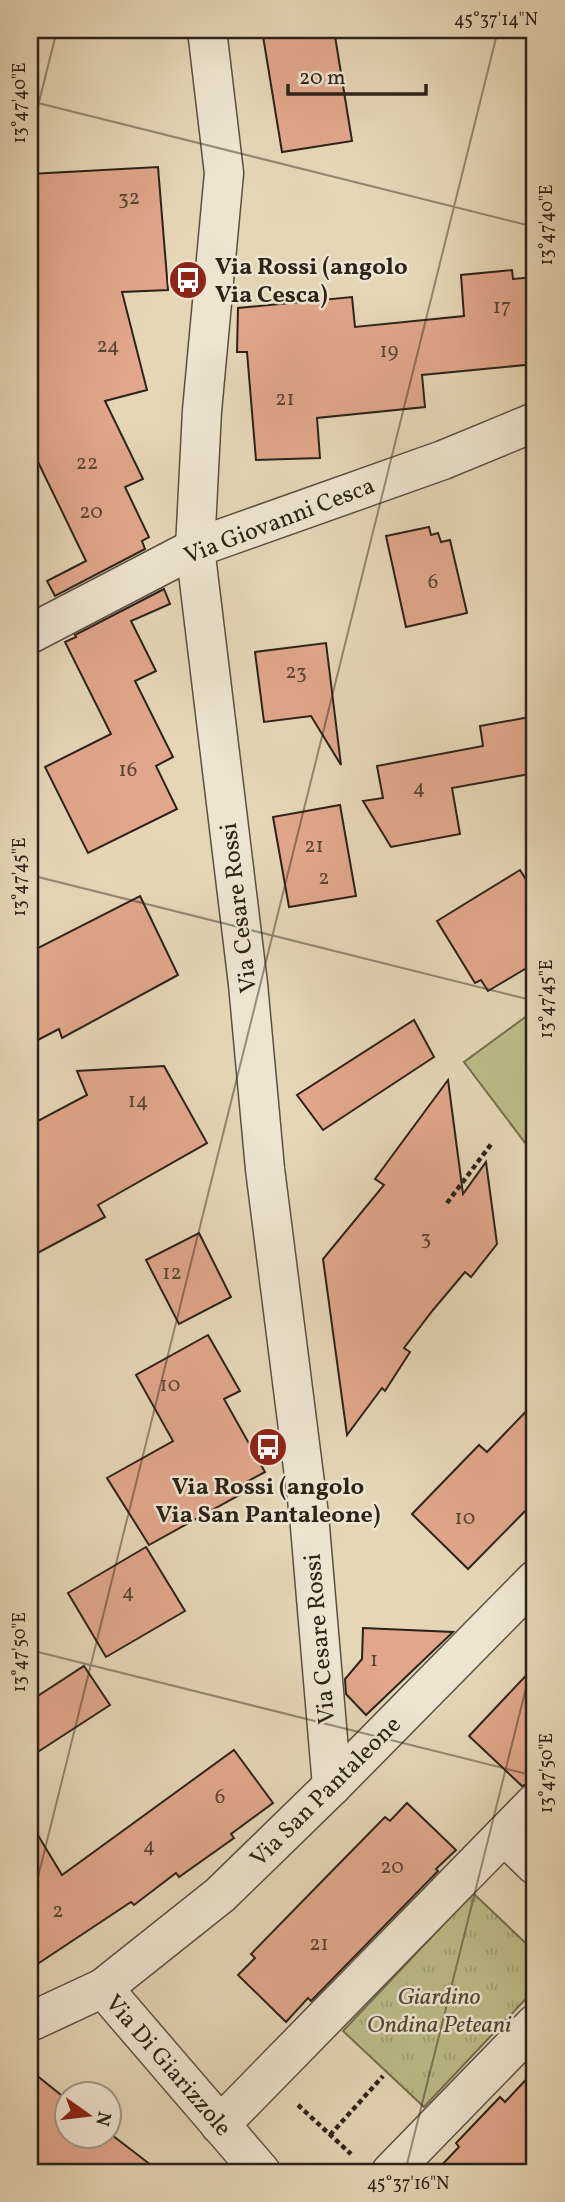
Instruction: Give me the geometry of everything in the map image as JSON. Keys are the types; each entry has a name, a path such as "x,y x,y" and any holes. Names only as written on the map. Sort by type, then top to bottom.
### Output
{"street":[{"name":"Via Cesare Rossi","path":"207,30 225,173 202,411 195,548 248,984 265,1169 309,1516 332,1786"},
{"name":"Via Giovanni Cesca","path":"30,634 195,548 443,460 535,422"},
{"name":"Via San Pantaleone","path":"103,1988 220,1895 332,1786 535,1580"},
{"path":"220,2124 535,1803"},
{"path":"504,1835 535,1865"},
{"name":"Via Di Giarizzole","path":"30,2022 103,1988 261,2172"},
{"path":"375,2167 535,2024"}],"path":[{"path":"447,1203 492,1143"},
{"path":"330,2135 383,2076"},
{"path":"295,2103 330,2135 375,2167"}],"green space":[{"path":"535,1010 535,1156 464,1062"},
{"name":"Giardino Ondina Peteani","path":"473,1893 535,1952 535,1989 424,2107 343,2031"}],"building":[{"path":"262,30 334,30 352,141 282,152"},
{"path":"158,167 168,290 122,292 147,390 105,401 143,479 125,487 149,537 142,541 145,549 55,596 47,581 86,561 38,462 30,280 30,174"},
{"path":"512,270 513,279 535,277 535,364 422,375 425,407 317,418 320,458 256,460 247,352 237,352 238,308 352,297 355,327 464,316 461,275"},
{"path":"429,527 431,535 438,533 441,542 450,540 467,613 406,627 386,536"},
{"path":"164,589 170,604 131,621 156,671 135,681 173,757 156,766 177,809 88,853 45,767 111,734 65,642"},
{"path":"326,643 341,765 311,716 264,722 255,652"},
{"path":"535,716 535,773 452,788 460,834 391,847 363,801 383,798 377,766 483,746 480,726"},
{"path":"340,805 356,896 289,907 273,817"},
{"path":"520,870 535,894 535,963 488,991 481,980 475,983 437,921"},
{"path":"140,896 178,975 62,1038 59,1029 30,1044 30,952"},
{"path":"414,1020 434,1057 323,1130 297,1095"},
{"path":"164,1066 207,1143 98,1205 105,1217 30,1257 30,1125 87,1095 77,1071"},
{"path":"448,1080 463,1194 486,1162 497,1244 471,1277 465,1272 433,1310 404,1348 410,1352 385,1391 382,1388 347,1435 323,1259 384,1185 375,1179"},
{"path":"199,1233 231,1297 179,1324 146,1260"},
{"path":"208,1335 240,1391 224,1399 265,1472 237,1487 241,1494 149,1545 107,1478 173,1441 136,1375"},
{"path":"535,1402 535,1501 468,1569 412,1514 479,1445 487,1452"},
{"path":"146,1547 185,1611 106,1657 68,1593"},
{"path":"363,1628 453,1632 366,1715 346,1694 345,1679 362,1659"},
{"path":"84,1666 110,1705 30,1757 30,1701"},
{"path":"535,1666 535,1782 522,1786 469,1736"},
{"path":"234,1750 273,1803 231,1834 234,1838 179,1877 176,1873 134,1905 131,1902 30,1969 30,1822 62,1875"},
{"path":"407,1803 456,1850 311,2001 308,1998 286,2022 238,1975 255,1958 251,1954 385,1817 390,1821"},
{"path":"30,2070 52,2088 52,2150 122,2150 122,2143 160,2172 30,2172"},
{"path":"535,2070 535,2172 435,2172 459,2147 456,2143 500,2097 505,2102"}],"place":[{"name":"Via Rossi (angolo Via Cesca)","path":"188,280"},
{"name":"Via Rossi (angolo Via San Pantaleone)","path":"268,1447"}]}
